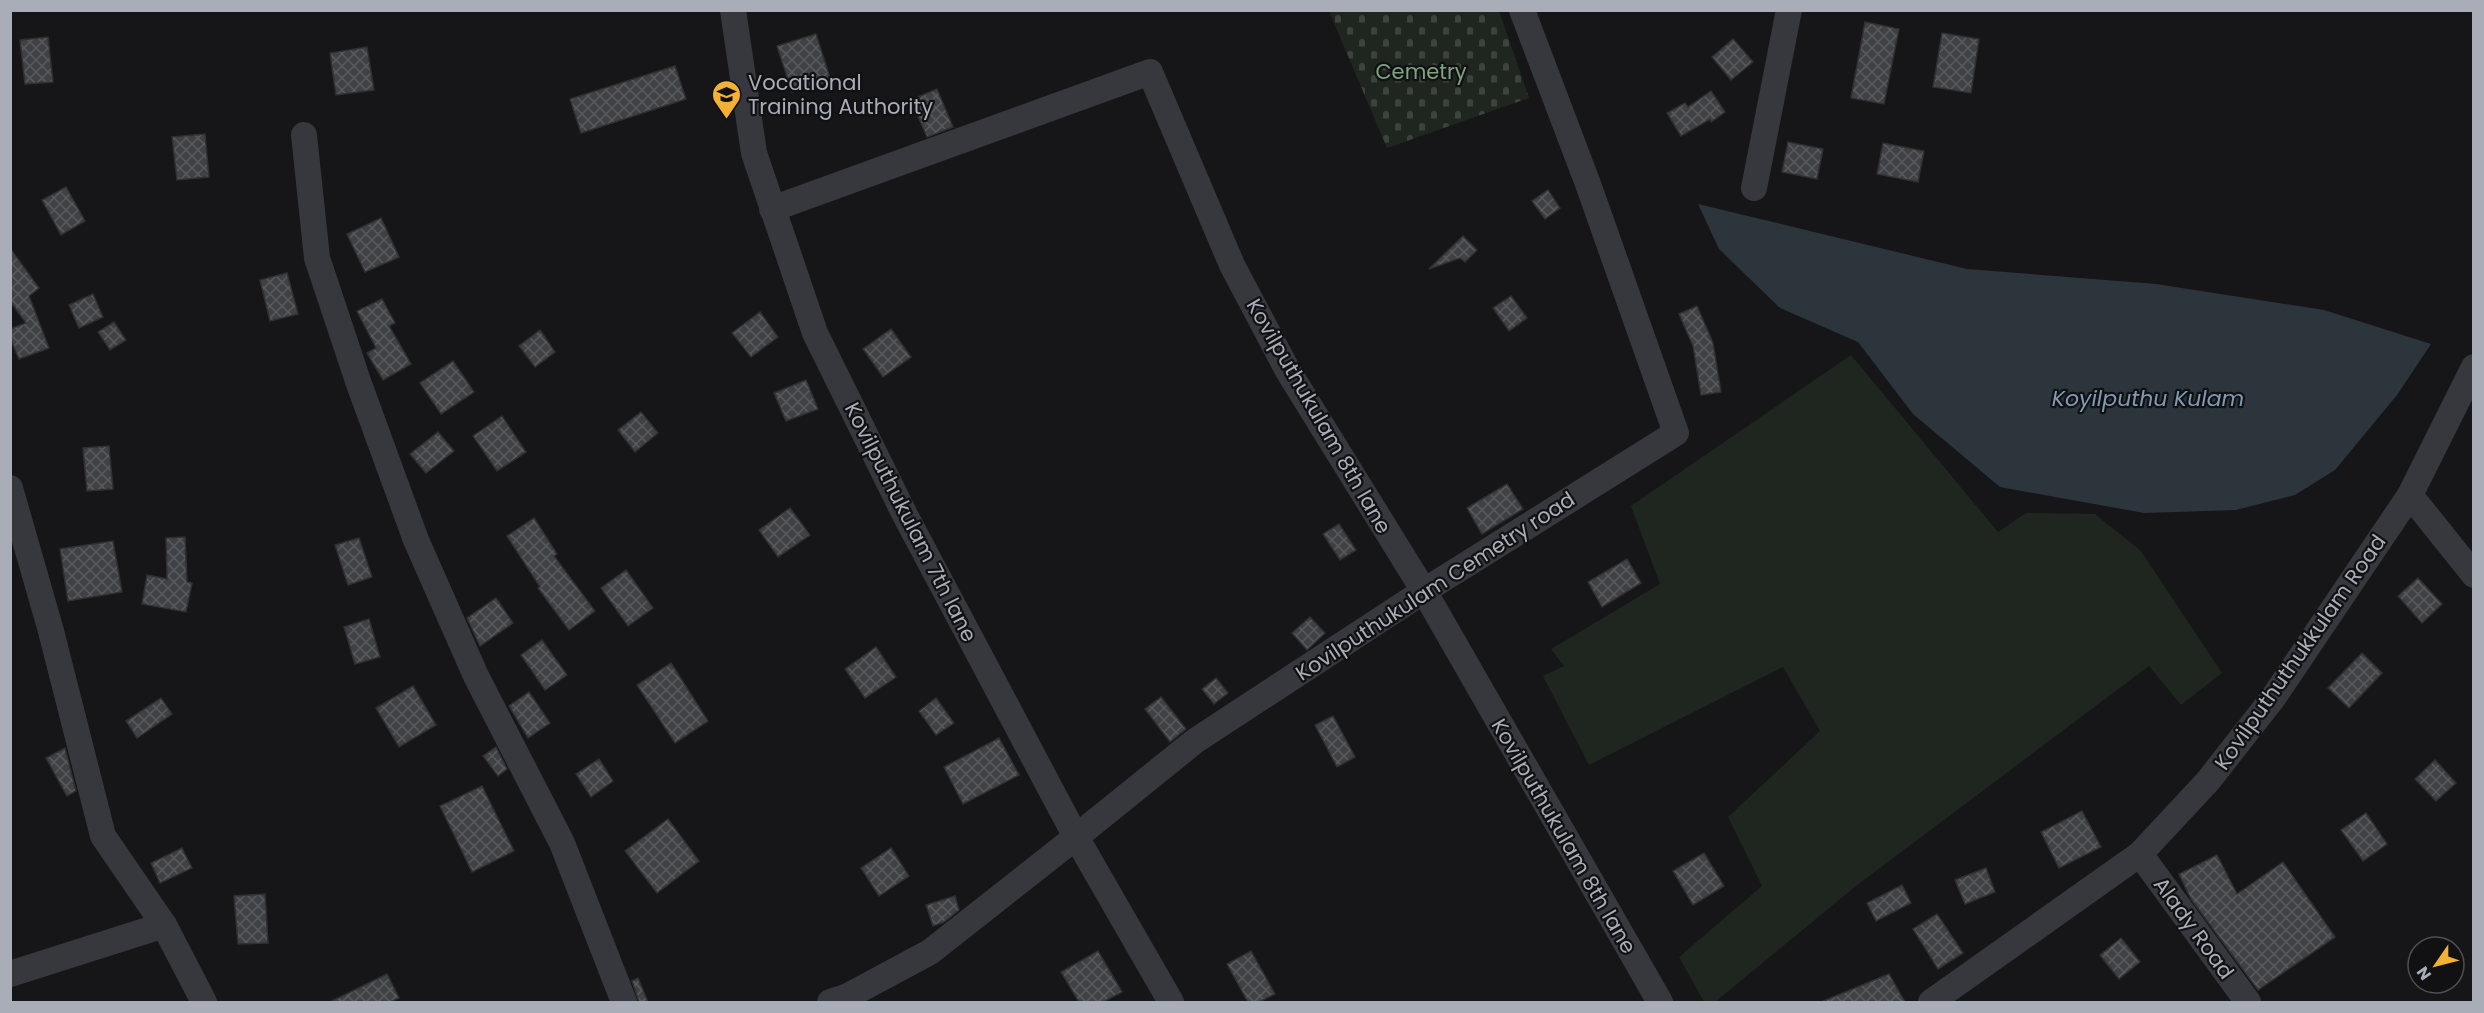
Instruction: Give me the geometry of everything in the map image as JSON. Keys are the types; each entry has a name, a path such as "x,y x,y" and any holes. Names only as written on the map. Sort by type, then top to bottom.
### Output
{"street":[{"name":"Kovilputhukulam 7th lane","path":"733,10 753,153 815,333 911,526 1076,837 1171,1002"},
{"name":"Kovilputhukulam Cemetry road","path":"830,1002 848,996 930,952 1195,741 1424,591 1676,433 1588,184 1522,10"},
{"path":"1754,188 1789,10"},
{"name":"Kovilputhukulam 8th lane","path":"772,208 1150,72 1232,265 1288,371 1424,591 1660,1002"},
{"path":"304,135 317,258 359,384 416,540 476,676 562,843 624,1002"},
{"name":"Kovilputhuthukkulam Road","path":"1931,1002 2140,854 2208,781 2273,698 2410,495 2474,367"},
{"path":"10,488 51,631 103,836 164,925 204,1002"},
{"path":"2410,495 2474,575"},
{"name":"Alady Road","path":"2140,854 2248,1002"},
{"path":"10,974 164,925"}],"green space":[{"name":"Cemetry","path":"1329,11 1499,11 1529,98 1387,148"},
{"path":"1851,355 1998,532 2026,513 2095,514 2141,551 2222,673 2181,705 2149,666 1856,886 1715,1002 1704,1002 1679,957 1762,886 1728,817 1820,731 1783,667 1589,765 1543,676 1564,666 1551,649 1660,584 1631,506"}],"water":[{"name":"Koyilputhu Kulam","path":"1698,204 1967,269 2156,284 2324,310 2431,344 2397,395 2335,470 2295,495 2236,510 2144,513 2000,487 1913,414 1858,342 1780,308 1719,249"}],"building":[{"path":"1865,22 1899,29 1884,104 1851,98"},
{"path":"1942,33 1979,39 1971,93 1933,87"},
{"path":"816,34 831,81 792,92 777,46"},
{"path":"48,37 53,82 25,84 20,40"},
{"path":"1733,39 1753,62 1731,80 1712,57"},
{"path":"367,47 374,90 336,95 330,53"},
{"path":"675,66 686,99 581,133 570,99"},
{"path":"937,89 953,127 927,137 911,100"},
{"path":"1711,91 1725,112 1711,122 1710,119 1681,136 1667,113 1685,103 1688,107"},
{"path":"205,134 209,177 177,180 172,137"},
{"path":"1788,142 1823,149 1817,179 1782,172"},
{"path":"1883,143 1924,151 1918,182 1877,174"},
{"path":"66,187 85,221 61,235 42,200"},
{"path":"1548,190 1560,208 1545,219 1532,201"},
{"path":"381,218 399,257 365,272 347,234"},
{"path":"1463,236 1477,250 1465,262 1460,258 1429,269"},
{"path":"10,248 39,288 29,296 49,348 19,359 10,338 10,329 26,323 10,301"},
{"path":"287,273 298,314 270,321 260,280"},
{"path":"93,294 103,317 79,328 69,305"},
{"path":"1511,296 1527,318 1509,331 1493,308"},
{"path":"382,299 395,323 389,326 411,364 383,380 367,353 376,348 357,311"},
{"path":"1697,306 1713,343 1721,392 1701,395 1693,346 1679,314"},
{"path":"760,312 778,337 751,357 732,333"},
{"path":"114,322 126,340 110,350 98,332"},
{"path":"891,329 911,357 883,377 863,349"},
{"path":"540,330 555,352 535,367 519,346"},
{"path":"453,361 474,392 441,414 420,383"},
{"path":"806,380 818,409 786,421 774,393"},
{"path":"641,412 658,433 635,452 618,430"},
{"path":"502,416 526,452 497,471 473,436"},
{"path":"438,432 454,451 426,473 410,454"},
{"path":"109,446 113,489 87,491 83,448"},
{"path":"1507,484 1523,509 1482,534 1467,508"},
{"path":"790,508 810,535 778,557 759,530"},
{"path":"534,518 557,554 554,556 595,611 569,630 538,588 540,587 507,536"},
{"path":"1339,524 1356,550 1340,560 1323,534"},
{"path":"185,537 187,582 192,583 186,612 142,604 147,575 167,579 166,538"},
{"path":"359,538 372,577 348,585 335,545"},
{"path":"113,541 122,592 68,601 60,549"},
{"path":"1627,559 1641,583 1602,607 1588,582"},
{"path":"626,570 653,608 628,626 601,588"},
{"path":"2418,578 2442,604 2422,623 2398,596"},
{"path":"496,598 513,623 480,646 467,618"},
{"path":"1310,617 1325,633 1307,650 1292,633"},
{"path":"369,619 380,657 355,664 344,627"},
{"path":"542,640 567,675 545,690 521,655"},
{"path":"876,647 896,677 865,698 845,669"},
{"path":"2362,653 2382,673 2349,708 2328,688"},
{"path":"671,663 708,721 675,743 637,685"},
{"path":"1216,678 1228,693 1214,704 1202,689"},
{"path":"413,686 436,725 399,747 376,708"},
{"path":"529,692 550,723 528,738 509,706"},
{"path":"1161,697 1186,729 1170,742 1145,709"},
{"path":"161,698 172,714 137,738 126,721"},
{"path":"936,698 954,723 936,735 919,711"},
{"path":"1333,716 1355,757 1337,767 1315,725"},
{"path":"999,738 1019,775 963,804 944,767"},
{"path":"496,747 507,769 498,776 483,756"},
{"path":"65,748 76,791 67,796 46,758"},
{"path":"599,759 613,781 591,797 576,774"},
{"path":"2435,760 2456,783 2436,801 2415,779"},
{"path":"482,786 514,851 472,872 440,806"},
{"path":"2082,811 2101,847 2059,868 2041,832"},
{"path":"2366,813 2387,844 2363,861 2341,830"},
{"path":"668,819 699,861 657,893 625,851"},
{"path":"182,848 192,868 160,883 151,863"},
{"path":"891,848 909,876 879,896 861,868"},
{"path":"1704,853 1724,886 1693,905 1673,871"},
{"path":"2217,855 2237,894 2283,862 2335,937 2258,990 2191,899 2179,874"},
{"path":"1986,868 1995,892 1965,904 1955,880"},
{"path":"1902,885 1911,903 1876,921 1867,903"},
{"path":"265,894 268,943 238,944 234,896"},
{"path":"955,896 959,910 944,922 933,926 926,905"},
{"path":"1937,914 1963,953 1938,969 1913,929"},
{"path":"2121,938 2140,962 2119,979 2100,955"},
{"path":"1098,951 1122,992 1103,1002 1079,1002 1061,972"},
{"path":"1251,951 1275,994 1259,1002 1248,1002 1227,964"},
{"path":"387,974 399,998 390,1002 330,1002"},
{"path":"1889,974 1905,1002 1821,1002"},
{"path":"638,978 648,1002 639,1002 632,981"}],"place":[{"name":"Vocational Training Authority","path":"727,120"}]}
